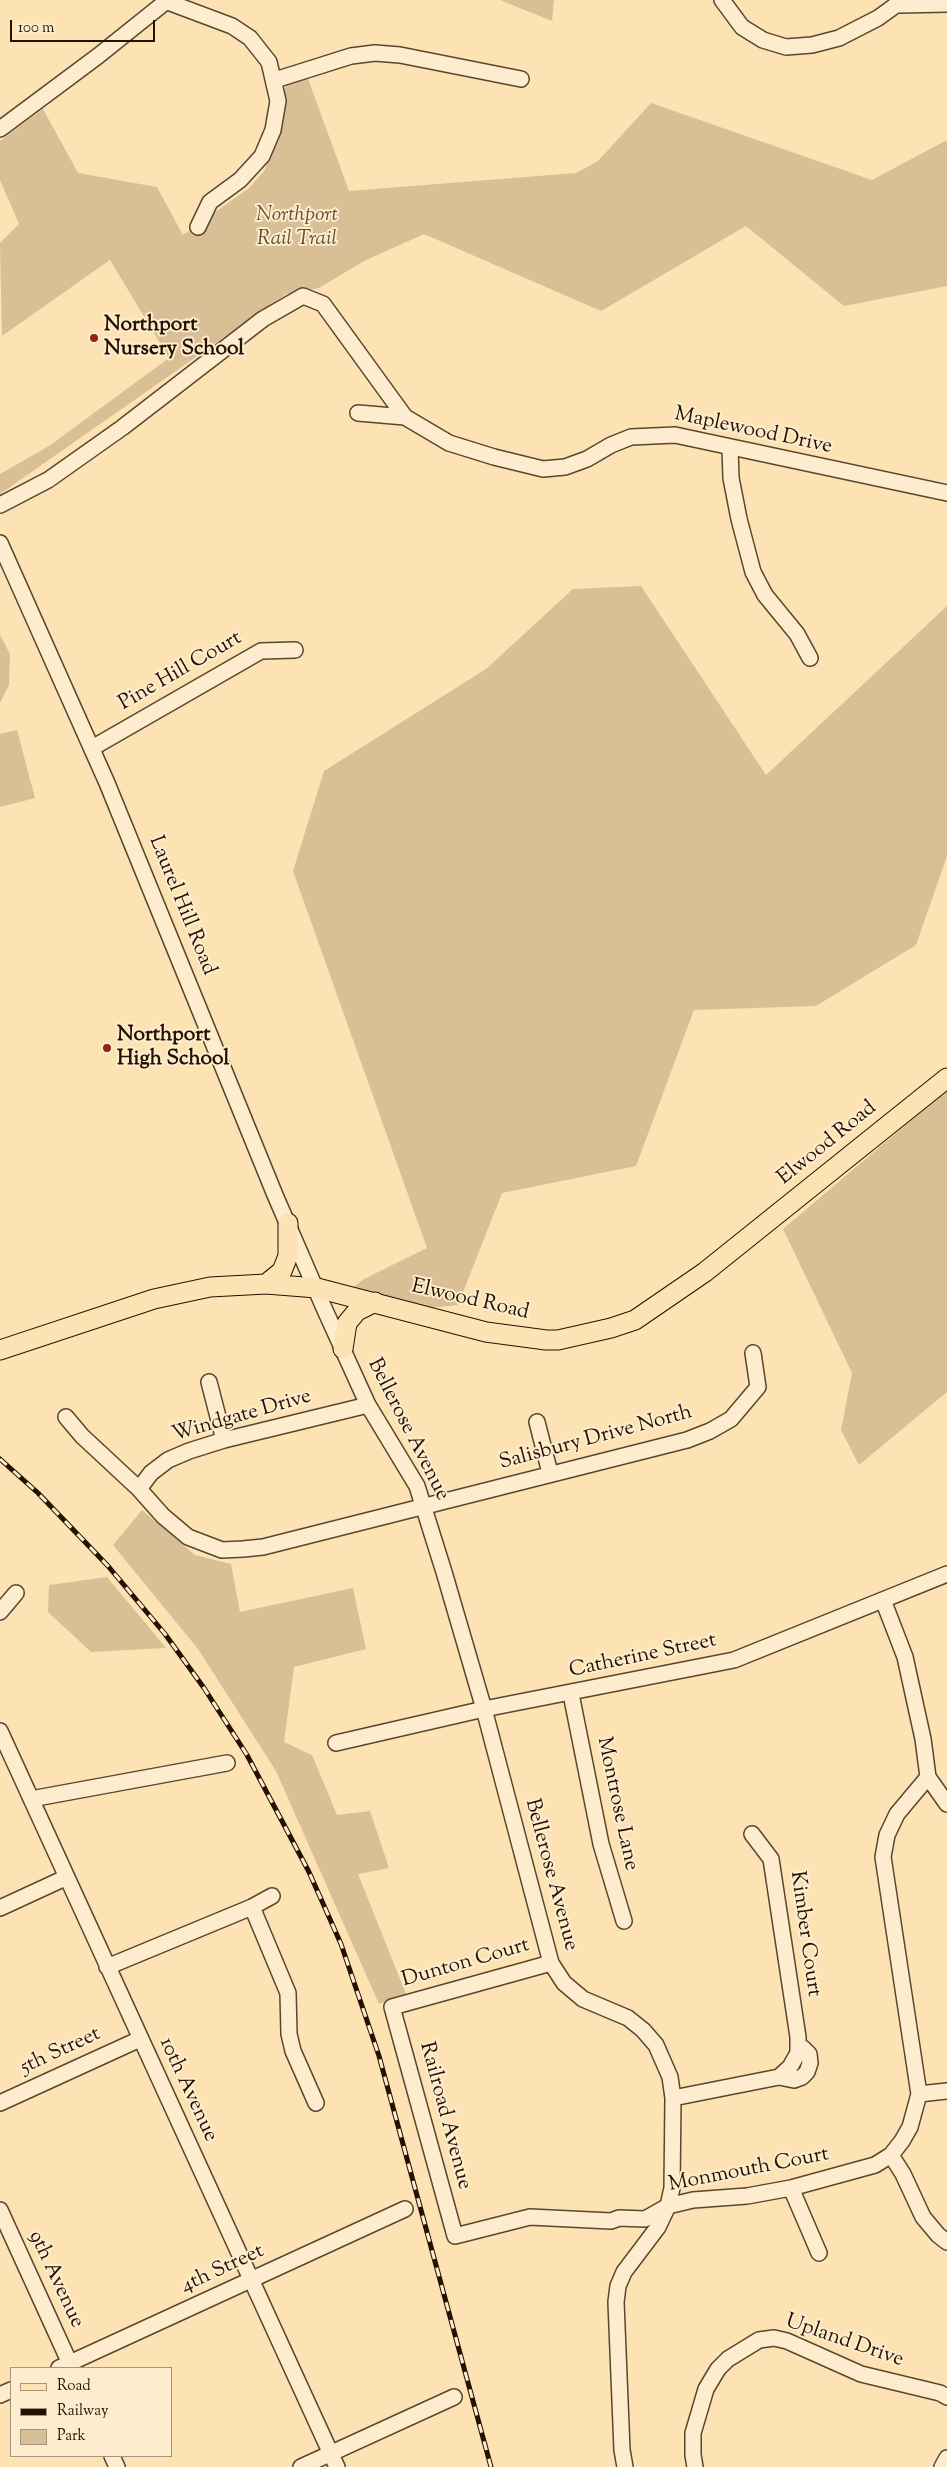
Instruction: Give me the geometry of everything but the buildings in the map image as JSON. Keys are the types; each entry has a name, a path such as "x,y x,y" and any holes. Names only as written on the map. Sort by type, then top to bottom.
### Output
{"main road":[{"name":"Elwood Road","path":"0,1350 154,1299 210,1287 266,1284 317,1288 486,1332 546,1340 592,1333 635,1320 705,1272 947,1078"},
{"path":"266,1284 282,1271 288,1256 288,1223"},
{"path":"343,1349 347,1323 357,1311 375,1302"}],"street":[{"path":"722,0 742,27 763,40 786,47 812,45 839,38 901,2 947,4"},
{"path":"0,128 168,1 232,26 250,38 269,62 278,101 273,130 262,156 240,180 210,202 198,227"},
{"path":"274,80 351,56 375,53 400,55 520,79"},
{"name":"Maplewood Drive","path":"0,505 48,480 122,427 263,319 303,296 323,304 405,417 449,443 543,469 565,467 587,459 611,445 631,437 652,434 675,435 947,494"},
{"path":"358,413 405,417"},
{"path":"730,448 734,495 745,549 753,572 765,595 797,634 810,658"},
{"name":"Laurel Hill Road","path":"0,543 92,748 288,1223 317,1288"},
{"name":"Pine Hill Court","path":"92,748 260,651 295,650"},
{"name":"Bellerose Avenue","path":"317,1288 368,1405 408,1469 424,1505 484,1709 551,1963 564,1983 583,1999 628,2018 643,2030 656,2045 665,2061 670,2077 673,2098 672,2188 668,2206 658,2227 624,2272 618,2286 616,2339 622,2450 625,2467"},
{"name":"Salisbury Drive North","path":"66,1417 82,1436 139,1489 163,1516 188,1537 222,1550 264,1547 550,1473 687,1440 710,1431 731,1419 758,1387 753,1353"},
{"path":"209,1382 224,1440"},
{"name":"Windgate Drive","path":"139,1489 152,1473 168,1460 224,1440 368,1405"},
{"path":"537,1422 550,1473"},
{"name":"Catherine Street","path":"336,1743 484,1709 571,1694 734,1660 947,1574"},
{"path":"0,1612 16,1593"},
{"path":"883,1600 905,1657 923,1739 928,1778 947,1804"},
{"name":"Montrose Lane","path":"571,1694 601,1844 624,1921"},
{"name":"10th Avenue","path":"0,1731 334,2460"},
{"path":"31,1799 227,1763"},
{"name":"Monmouth Court","path":"455,2236 530,2217 610,2221 619,2218 645,2219 668,2206 693,2200 746,2196 791,2188 858,2171 875,2165 891,2155 910,2127 919,2094 883,1857 887,1835 897,1814 928,1778"},
{"name":"Kimber Court","path":"673,2098 780,2077 795,2059 798,2047 771,1858 752,1834"},
{"path":"0,1908 66,1878"},
{"path":"107,1967 252,1907 272,1896"},
{"path":"252,1907 288,1993 289,2034 293,2051 316,2103"},
{"name":"Dunton Court","path":"392,2007 551,1963"},
{"name":"Railroad Avenue","path":"392,2007 455,2236"},
{"name":"5th Street","path":"0,2103 140,2039"},
{"path":"919,2094 947,2091"},
{"path":"891,2155 903,2174 923,2217 938,2235 947,2242"},
{"path":"791,2188 819,2253"},
{"name":"4th Street","path":"67,2367 405,2209"},
{"name":"9th Avenue","path":"0,2210 67,2367"},
{"name":"Upland Drive","path":"695,2467 693,2433 706,2389 718,2369 728,2359 759,2340 774,2338 787,2341 861,2374 940,2393 947,2397"},
{"path":"301,2467 334,2460 454,2396"},
{"path":"942,2467 947,2458"}],"green space":[{"path":"500,0 554,0 552,21"},
{"name":"Northport Rail Trail","path":"308,79 349,191 576,173 598,161 651,103 872,180 947,140 947,286 844,306 746,226 601,311 424,234 364,261 319,288 286,294 0,494 0,474 49,446 169,358 110,260 2,336 0,243 19,224 0,180 0,141 43,109 78,173 157,187 183,235 249,188 265,170 287,80"},
{"path":"641,586 766,775 947,606 947,856 916,945 816,1006 694,1010 636,1166 502,1193 458,1305 393,1312 335,1301 364,1279 427,1248 293,871 324,771 486,669 573,589"},
{"path":"0,635 10,654 9,685 0,703"},
{"path":"17,730 35,798 0,807 0,734"},
{"path":"947,1090 947,1392 859,1465 841,1430 852,1373 783,1229"},
{"path":"142,1510 195,1555 231,1564 240,1612 353,1588 366,1649 294,1667 284,1742 312,1755 337,1815 370,1811 389,1868 358,1874 406,1994 379,2004 276,1771 198,1649 113,1545"},
{"path":"107,1577 166,1648 91,1652 48,1612 49,1585"}],"railway":[{"path":"0,1459 38,1493 108,1566 165,1634 204,1688 247,1755 309,1872 341,1944 379,2056 491,2467"}],"place":[{"name":"Northport Nursery School","path":"94,338"},
{"name":"Northport High School","path":"107,1048"}]}
